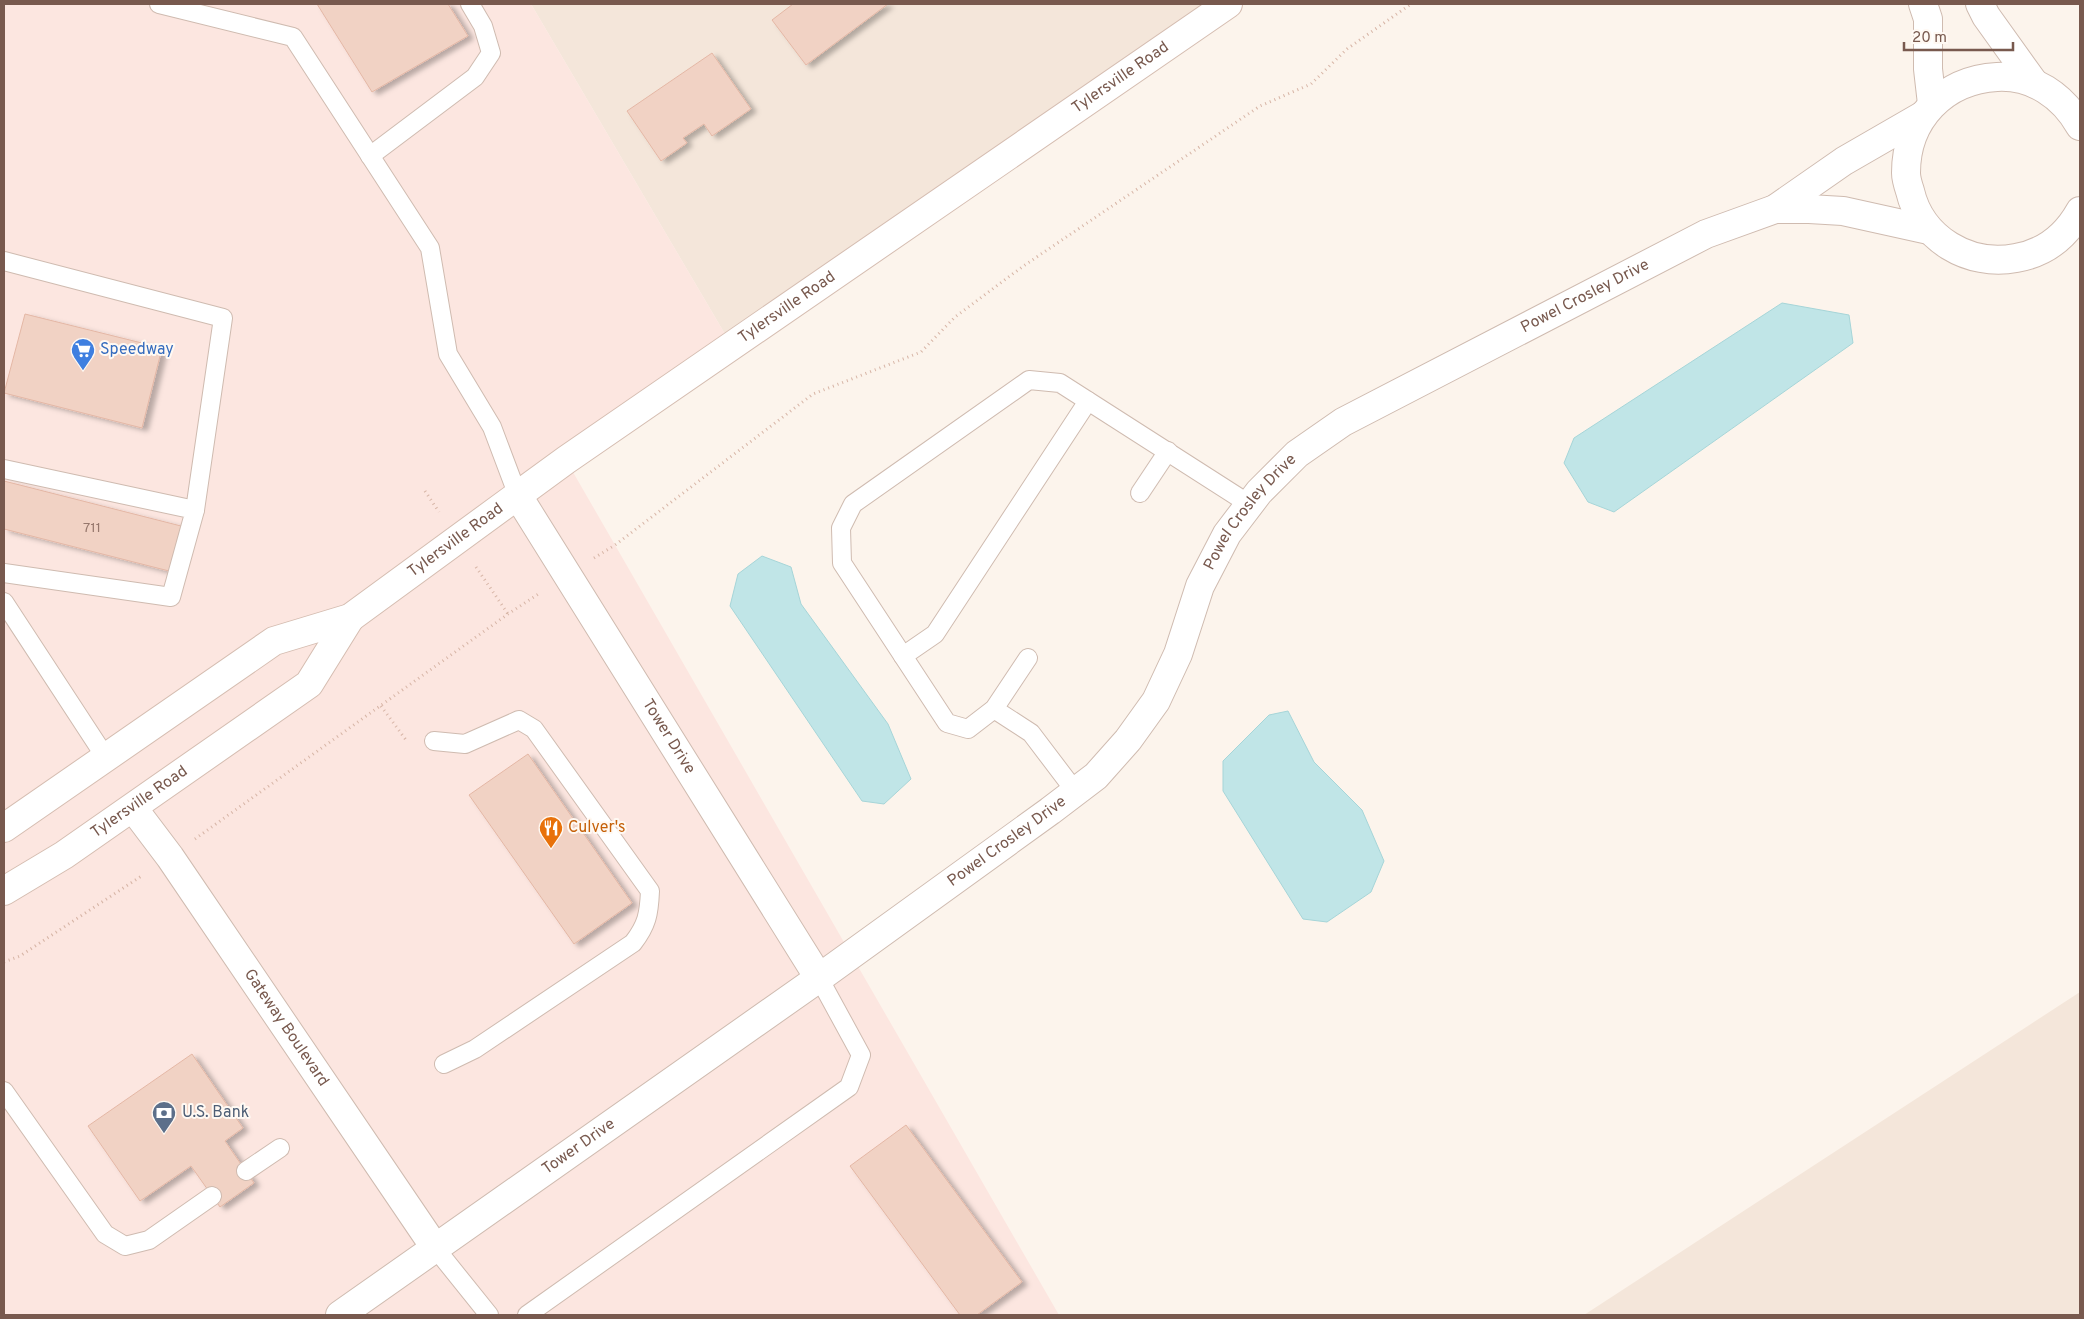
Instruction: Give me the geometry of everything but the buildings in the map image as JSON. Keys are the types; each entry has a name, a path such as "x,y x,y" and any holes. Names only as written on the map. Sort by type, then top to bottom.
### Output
{"street":[{"name":"Tylersville Road","path":"4,828 274,641 350,618 566,460 1228,4"},
{"path":"1923,4 1928,19 1927,110 1909,143 1906,174 1913,204 1929,230 1949,247 1974,258 2001,261 2028,256 2052,244 2077,220"},
{"path":"1980,4 1986,16 2034,82 2055,95 2072,112 2080,126"},
{"name":"Powel Crosley Drive","path":"851,955 1096,776 1122,747 1156,701 1178,654 1200,586 1227,534 1259,492 1297,454 1343,422 1706,234 1775,209 1844,161 1927,110 1954,88 1980,78 2007,76 2034,82"},
{"name":"Powel Crosley Drive","path":"1775,209 1843,211 1929,230"},
{"name":"Tower Drive","path":"518,496 819,978"},
{"name":"Tylersville Road","path":"4,891 64,855 309,684 350,618"},
{"name":"Gateway Boulevard","path":"133,808 170,857 436,1248"},
{"name":"Tower Drive","path":"340,1315 851,955"}],"lane":[{"path":"159,4 293,37 430,248 448,354 492,427 518,496"},
{"path":"370,156 476,78 491,53 483,26 470,4"},
{"path":"4,261 223,318 195,510 171,597 4,573"},
{"path":"1028,658 994,709 968,728 947,723 842,563 841,528 853,504 1029,380 1060,383 1249,504"},
{"path":"903,656 935,634 1088,401"},
{"path":"1140,494 1168,451"},
{"path":"4,469 195,510"},
{"path":"4,602 106,758"},
{"path":"994,709 1031,733 1075,792"},
{"path":"434,741 465,744 519,720 534,729 650,891 649,909 644,928 633,943 475,1049 444,1064"},
{"path":"527,1315 849,1087 861,1055 819,978"},
{"path":"4,1091 105,1234 124,1246 149,1240 212,1196"},
{"path":"246,1171 280,1148"},
{"path":"436,1248 489,1315"}],"path":[{"path":"615,545 813,394 921,352 956,317 1022,267 1260,106 1311,84 1348,49 1411,4"},
{"path":"4,962 20,956 170,857 508,614"},
{"path":"381,706 406,740"}],"shaded area":[{"path":"4,4 531,4 732,346 566,460 1059,1315 4,1315"},
{"path":"531,4 1228,4 732,346"},
{"path":"2080,992 2080,1315 1584,1315"}],"water":[{"path":"1782,303 1849,315 1853,343 1614,512 1588,502 1564,463 1574,438"},
{"path":"762,556 791,567 801,604 888,724 911,779 884,804 862,801 730,606 738,574"},
{"path":"1288,711 1314,762 1362,810 1384,861 1371,892 1327,922 1303,919 1223,791 1223,761 1269,715"}],"place":[{"name":"Speedway","path":"83,371"},
{"name":"Culver's","path":"551,849"},
{"name":"U.S. Bank","path":"164,1134"}]}
